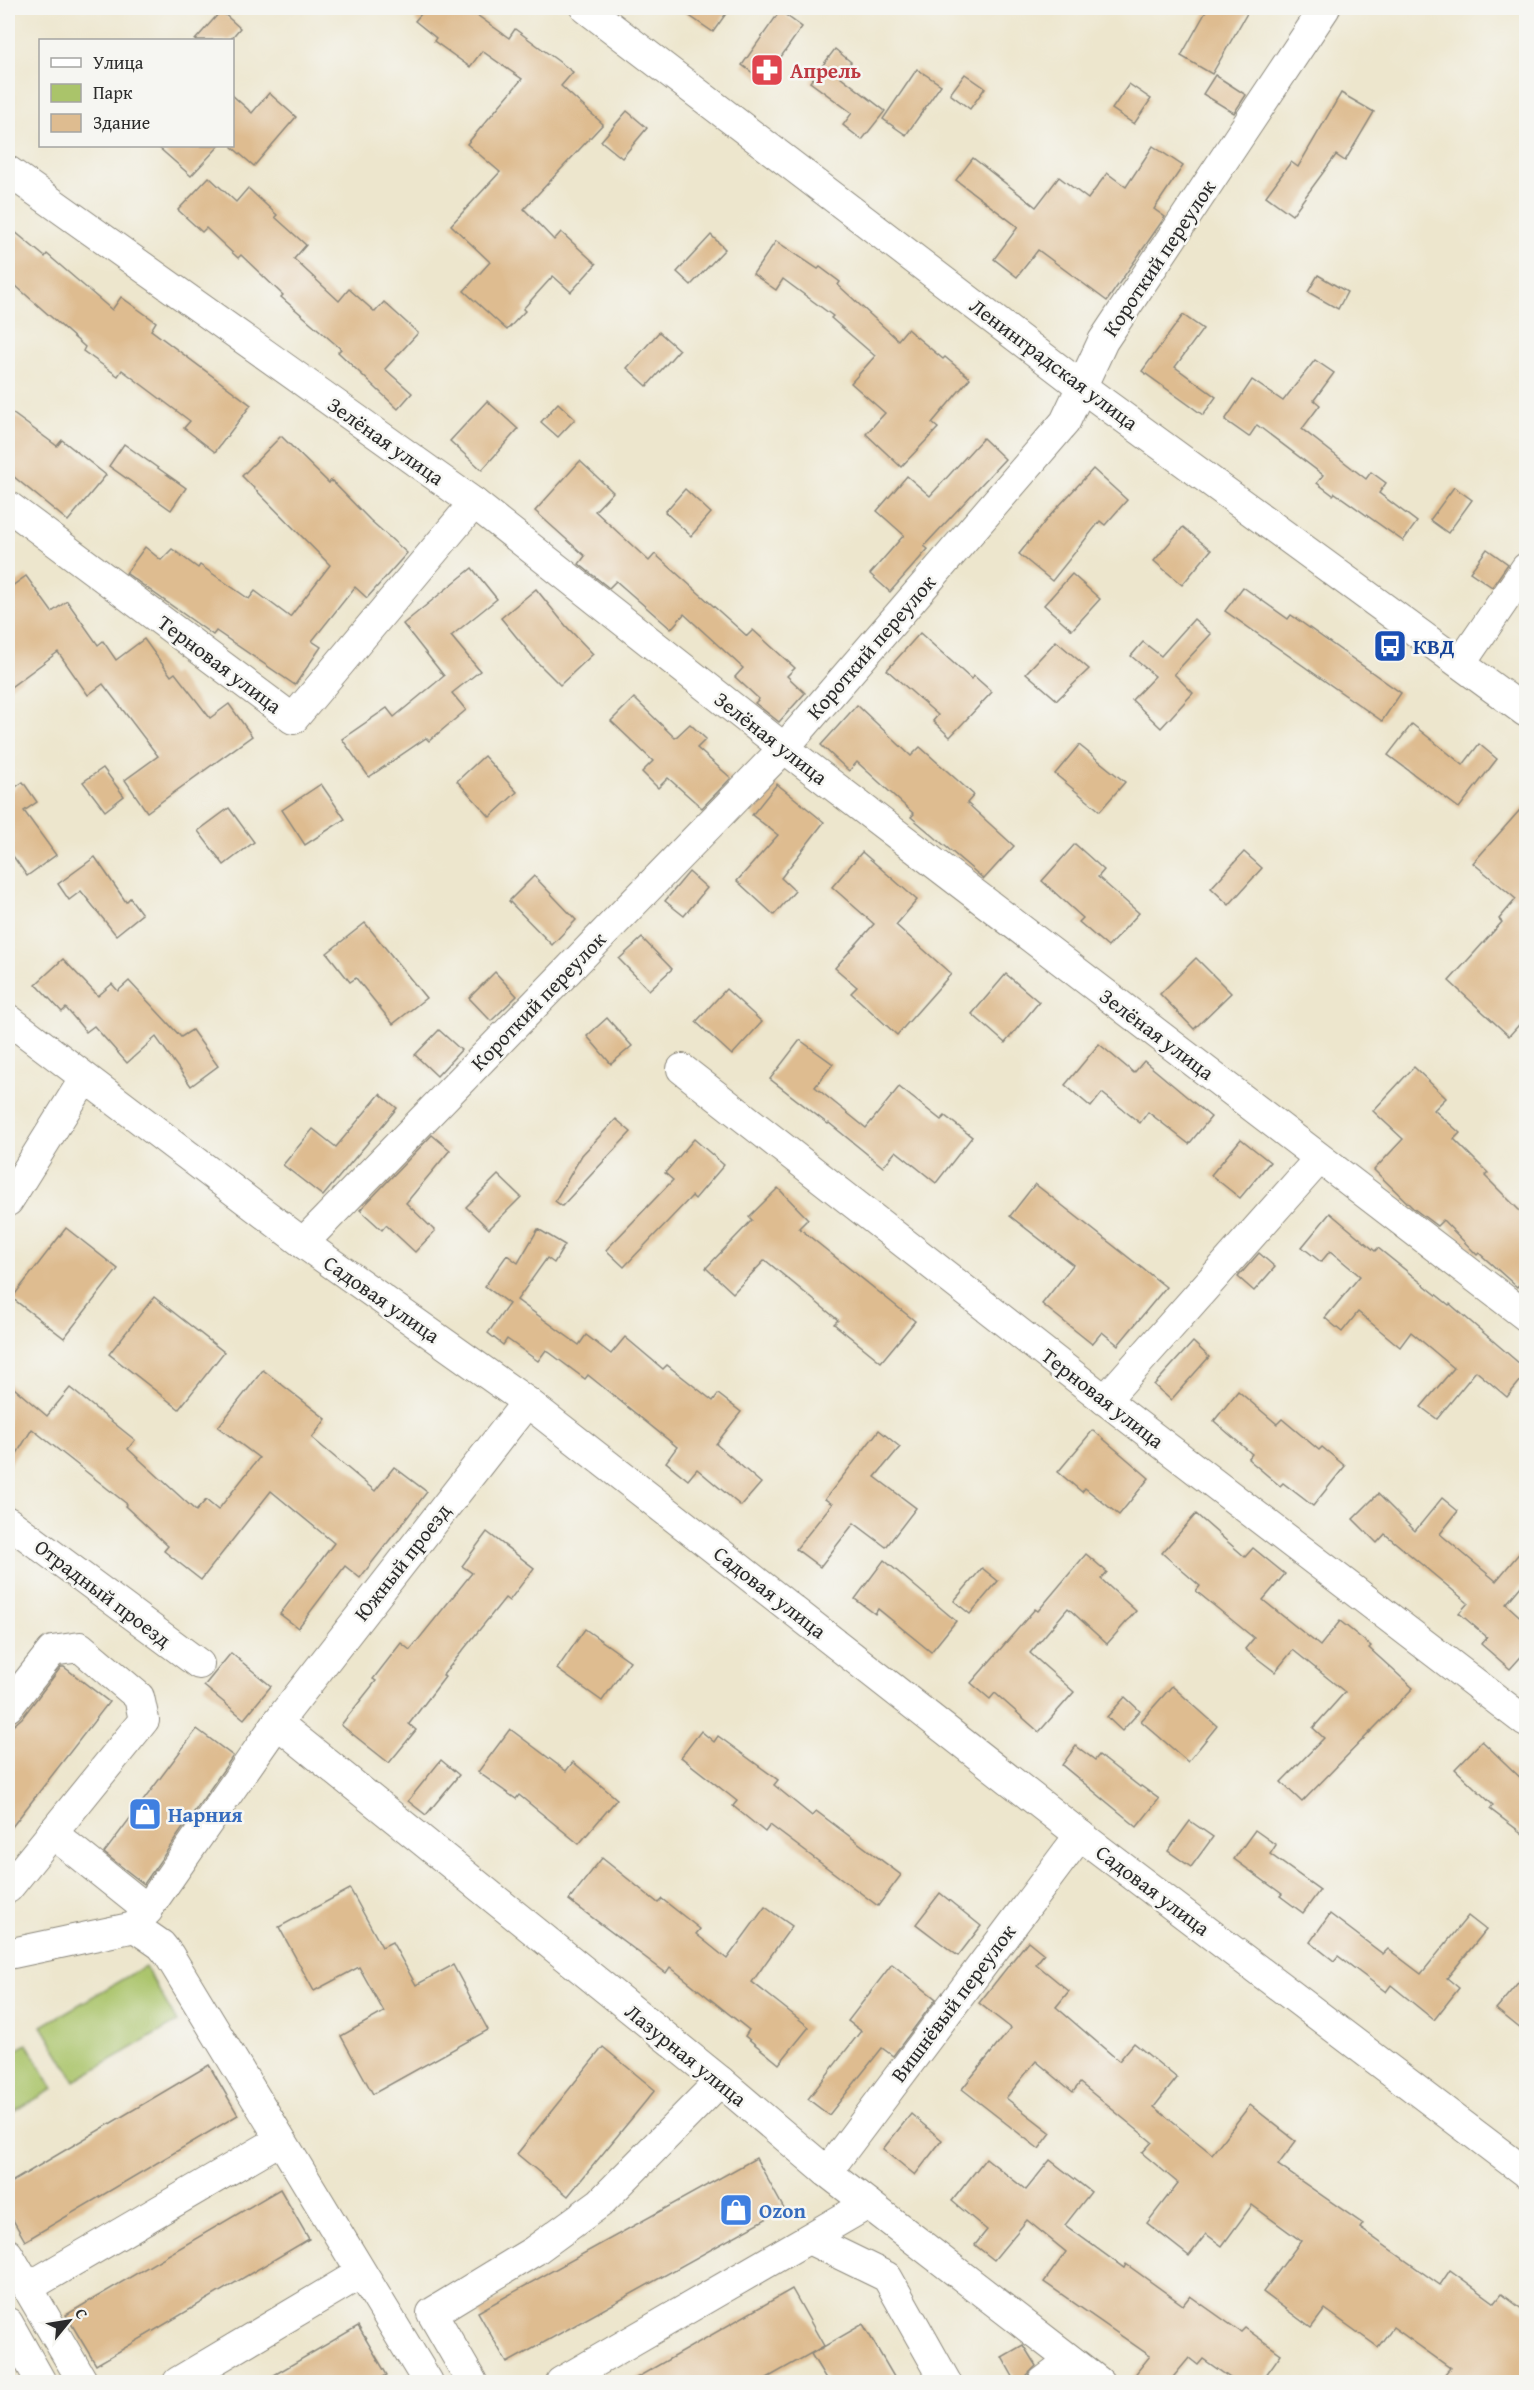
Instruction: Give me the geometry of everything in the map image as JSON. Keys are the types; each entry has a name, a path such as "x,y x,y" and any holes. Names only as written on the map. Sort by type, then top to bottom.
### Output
{"street":[{"name":"Ленинградская улица","path":"586,8 1082,387 1527,712"},
{"name":"Короткий переулок","path":"303,1243 784,748 1065,422 1103,341 1325,8"},
{"name":"Зелёная улица","path":"8,171 474,503 784,748 1527,1316"},
{"name":"Терновая улица","path":"8,506 293,719 474,503"},
{"path":"1461,663 1527,568"},
{"name":"Садовая улица","path":"8,1019 303,1243 527,1402 1080,1835 1527,2173"},
{"name":"Терновая улица","path":"682,1069 1105,1400 1527,1722"},
{"path":"8,1201 85,1078"},
{"path":"1105,1400 1319,1159"},
{"name":"Южный проезд","path":"141,1918 277,1723 527,1402"},
{"name":"Отрадный проезд","path":"8,1522 199,1664"},
{"path":"8,1707 52,1651 80,1647 139,1697 144,1720 8,1888"},
{"name":"Лазурная улица","path":"277,1723 720,2081 827,2172 1099,2382"},
{"path":"52,1833 141,1918 169,1955 428,2382"},
{"name":"Вишнёвый переулок","path":"827,2172 1080,1835"},
{"path":"8,1954 141,1918"},
{"path":"472,2382 432,2313 534,2251 600,2204 720,2081"},
{"path":"27,2288 280,2139"},
{"path":"561,2382 868,2204"},
{"path":"809,2239 887,2277 946,2382"},
{"path":"8,2254 83,2382"},
{"path":"178,2382 361,2273"},
{"path":"8,2324 41,2382"},
{"path":"1043,2382 1071,2361"}],"green space":[{"path":"145,1966 177,2022 75,2081 42,2026"},
{"path":"27,2044 53,2089 8,2115 8,2055"}],"building":[{"path":"426,8 467,8 509,38 515,29 573,72 561,86 603,124 524,209 554,240 561,232 596,264 571,292 553,276 507,330 464,291 490,262 451,225 500,172 467,144 522,79 482,51 470,67 434,41 436,38 415,21"},
{"path":"678,8 730,8 713,32"},
{"path":"1208,8 1250,8 1212,74 1181,56"},
{"path":"221,11 240,28 231,39 196,39"},
{"path":"780,11 802,27 764,81 742,65"},
{"path":"835,49 851,62 840,76 885,111 862,140 843,125 852,113 810,82"},
{"path":"917,69 941,85 906,135 883,119"},
{"path":"965,74 985,88 970,109 950,94"},
{"path":"1215,75 1246,95 1234,113 1203,94"},
{"path":"1129,84 1151,99 1134,124 1112,109"},
{"path":"269,93 296,117 254,166 232,147 234,147 234,97 252,113"},
{"path":"1341,93 1374,112 1345,161 1336,155 1292,215 1266,196 1291,162 1298,167"},
{"path":"627,111 647,128 622,158 601,141"},
{"path":"1153,146 1183,166 1154,209 1165,217 1107,301 1038,250 1017,277 994,259 1018,227 956,180 973,158 1036,207 1059,177 1088,199 1107,173 1126,187"},
{"path":"158,147 218,147 191,176"},
{"path":"209,177 236,202 248,188 277,215 275,217 306,245 294,259 339,301 349,289 375,312 384,302 418,333 385,369 412,393 398,409 338,352 341,349 281,297 283,295 241,255 238,258 206,228 202,232 178,210"},
{"path":"8,226 45,257 47,254 112,310 121,297 156,322 151,330 251,405 215,452 184,428 190,421 122,370 118,376 83,351 85,347 8,279"},
{"path":"711,235 725,249 691,285 677,272"},
{"path":"776,241 818,269 820,267 840,282 838,285 898,340 907,329 970,378 932,423 938,428 901,467 866,434 885,413 851,383 875,356 831,318 833,316 783,279 776,290 753,274"},
{"path":"1318,275 1347,292 1338,309 1308,292"},
{"path":"1183,315 1203,329 1175,367 1216,397 1203,415 1142,371"},
{"path":"659,332 679,350 647,386 627,368"},
{"path":"1315,360 1334,373 1314,400 1320,405 1302,429 1366,479 1371,472 1386,483 1379,493 1417,522 1403,541 1317,483 1323,475 1257,425 1249,437 1225,420 1252,380 1283,401"},
{"path":"487,401 518,429 482,470 450,441"},
{"path":"558,403 575,419 558,437 541,422"},
{"path":"8,410 57,446 62,440 106,475 68,521 8,472"},
{"path":"281,436 407,553 367,598 355,587 312,641 321,647 295,685 216,631 213,635 126,573 145,547 161,560 172,549 198,568 200,565 249,599 255,591 290,617 330,565 242,476"},
{"path":"983,438 1005,459 924,546 928,549 890,592 870,574 904,535 877,511 907,476 930,496"},
{"path":"124,444 186,488 171,510 109,466"},
{"path":"580,461 613,492 595,511 649,561 655,554 747,636 753,630 795,668 787,676 805,693 779,722 755,703 759,699 735,677 743,668 684,614 671,629 616,581 609,588 579,564 585,556 535,511"},
{"path":"1093,469 1127,500 1105,525 1100,521 1052,581 1019,554 1047,519"},
{"path":"1454,487 1472,500 1448,533 1430,520"},
{"path":"685,489 711,513 691,536 665,512"},
{"path":"1183,527 1211,550 1182,585 1154,561"},
{"path":"1487,549 1508,564 1492,587 1470,572"},
{"path":"472,568 497,599 451,636 480,671 452,693 466,710 429,741 426,738 369,777 342,739 387,708 394,717 444,676 403,624"},
{"path":"1072,574 1100,599 1072,630 1044,605"},
{"path":"26,576 52,612 67,601 98,645 103,641 116,660 144,639 171,676 175,673 210,718 229,704 252,736 147,812 125,780 158,756 103,684 88,695 58,652 8,689 8,589"},
{"path":"1243,587 1288,619 1291,615 1401,693 1382,721 1225,611"},
{"path":"536,589 566,626 593,654 560,685 536,661 501,618"},
{"path":"1194,619 1211,634 1174,674 1193,693 1161,728 1132,700 1155,676 1131,656 1143,642 1161,656"},
{"path":"920,633 971,679 974,676 992,692 950,737 933,721 938,715 887,670"},
{"path":"1056,641 1089,669 1057,700 1026,673"},
{"path":"634,698 675,738 690,724 706,739 697,748 731,778 702,808 668,778 658,788 642,772 653,761 611,721"},
{"path":"857,705 911,756 920,747 974,795 967,803 1014,846 984,879 911,817 914,814 857,762 849,771 821,745"},
{"path":"1412,724 1463,765 1479,744 1497,759 1459,808 1388,755"},
{"path":"1079,745 1125,782 1100,811 1055,774"},
{"path":"484,756 517,792 490,817 457,781"},
{"path":"103,768 124,796 105,811 83,782"},
{"path":"23,782 37,802 24,811 56,855 27,876 8,849 8,788 10,791"},
{"path":"321,784 345,819 305,845 282,810"},
{"path":"777,784 824,822 781,878 795,891 774,915 737,881 778,835 752,815"},
{"path":"1527,802 1526,1017 1509,1036 1449,981 1502,922 1499,919 1516,899 1473,863"},
{"path":"229,808 254,842 224,865 198,831"},
{"path":"1075,844 1104,870 1098,877 1139,913 1108,947 1079,922 1083,918 1042,881"},
{"path":"862,852 917,900 896,925 951,974 897,1035 851,993 857,987 835,968 874,924 832,887"},
{"path":"1244,852 1262,868 1229,905 1211,888"},
{"path":"95,857 126,902 130,898 142,914 116,935 81,891 69,900 58,884"},
{"path":"689,872 707,888 684,916 665,901"},
{"path":"534,876 576,920 552,945 509,901"},
{"path":"365,923 426,998 393,1024 356,978 350,982 327,953"},
{"path":"642,938 672,969 649,990 619,959"},
{"path":"1196,958 1231,993 1194,1029 1160,994"},
{"path":"63,959 98,996 112,984 118,991 129,981 181,1037 192,1030 218,1066 191,1086 156,1037 127,1063 94,1026 86,1032 66,1008 62,1012 36,984"},
{"path":"495,972 517,996 491,1021 469,998"},
{"path":"1006,974 1039,1002 1005,1043 972,1014"},
{"path":"726,989 762,1022 732,1055 696,1022"},
{"path":"607,1018 632,1046 611,1064 587,1036"},
{"path":"439,1030 461,1050 437,1076 415,1055"},
{"path":"800,1040 833,1064 815,1087 866,1128 899,1087 941,1120 945,1116 972,1137 936,1183 896,1151 883,1167 770,1079"},
{"path":"1099,1044 1134,1073 1144,1061 1211,1117 1189,1144 1148,1112 1140,1123 1102,1093 1091,1107 1065,1085"},
{"path":"1414,1067 1446,1098 1434,1110 1460,1133 1454,1139 1488,1173 1485,1176 1527,1218 1527,1276 1517,1287 1479,1253 1477,1255 1443,1220 1437,1226 1413,1208 1374,1170 1403,1139 1373,1111"},
{"path":"380,1094 397,1108 323,1196 283,1165 313,1129 336,1147"},
{"path":"616,1119 631,1132 562,1206 555,1201 582,1155"},
{"path":"432,1135 450,1150 406,1203 435,1231 415,1252 386,1225 382,1230 360,1210"},
{"path":"694,1139 724,1165 695,1199 692,1196 624,1267 606,1250 673,1180 665,1173"},
{"path":"1241,1139 1270,1162 1240,1198 1211,1175"},
{"path":"498,1175 521,1197 489,1229 466,1207"},
{"path":"1035,1184 1166,1287 1118,1345 1102,1332 1092,1344 1042,1304 1073,1265 1010,1216"},
{"path":"778,1188 808,1219 799,1228 915,1321 881,1362 834,1324 838,1320 765,1260 733,1293 706,1268 752,1220 749,1217"},
{"path":"1330,1213 1375,1251 1378,1248 1450,1304 1527,1370 1507,1397 1476,1371 1437,1419 1421,1407 1454,1368 1411,1332 1400,1347 1358,1312 1342,1332 1325,1318 1360,1276 1330,1251 1321,1262 1302,1247"},
{"path":"66,1228 118,1269 64,1338 12,1298"},
{"path":"538,1229 565,1245 554,1263 547,1258 517,1300 579,1345 586,1335 611,1354 625,1337 663,1369 667,1365 713,1401 718,1394 741,1412 716,1444 761,1483 741,1506 697,1469 688,1480 666,1462 677,1447 588,1375 585,1379 546,1350 538,1361 507,1339 503,1345 488,1333 509,1304 485,1286 507,1255 518,1263"},
{"path":"1259,1253 1275,1267 1254,1291 1238,1277"},
{"path":"154,1297 224,1352 179,1409 109,1354"},
{"path":"1193,1342 1209,1357 1171,1400 1154,1385"},
{"path":"263,1370 326,1419 312,1438 375,1491 394,1467 427,1492 360,1578 345,1566 298,1628 280,1614 334,1543 271,1491 201,1580 164,1551 168,1546 125,1506 127,1504 32,1429 8,1468 8,1383 47,1416 70,1388 135,1440 128,1449 196,1511 206,1500 218,1510 259,1458 218,1427"},
{"path":"1238,1391 1277,1424 1282,1419 1319,1450 1322,1447 1345,1466 1313,1506 1283,1483 1280,1486 1248,1459 1252,1454 1214,1421"},
{"path":"879,1430 900,1447 875,1477 916,1508 886,1547 854,1523 820,1567 796,1549 832,1504 825,1499"},
{"path":"1093,1430 1149,1478 1119,1515 1085,1488 1082,1492 1058,1472"},
{"path":"1378,1494 1415,1531 1442,1498 1458,1511 1440,1534 1496,1581 1527,1544 1527,1579 1506,1604 1527,1623 1527,1650 1510,1669 1481,1644 1487,1637 1459,1613 1468,1603 1385,1534 1377,1543 1353,1519"},
{"path":"1196,1514 1245,1557 1253,1548 1285,1574 1263,1600 1320,1646 1340,1621 1371,1646 1369,1648 1413,1688 1302,1802 1281,1782 1324,1738 1313,1728 1345,1692 1293,1650 1275,1672 1245,1649 1254,1638 1196,1591 1200,1586 1162,1553"},
{"path":"487,1532 534,1568 509,1601 505,1598 443,1675 445,1677 409,1724 416,1730 389,1763 341,1725 376,1681 373,1679 401,1643 410,1650 472,1573 462,1566"},
{"path":"1086,1554 1107,1572 1101,1579 1136,1611 1107,1644 1068,1608 1030,1653 1074,1692 1039,1732 995,1693 990,1699 971,1683 1035,1609 1038,1611"},
{"path":"884,1560 956,1621 931,1652 878,1609 875,1614 855,1599"},
{"path":"982,1568 998,1581 970,1614 954,1601"},
{"path":"585,1629 630,1661 602,1701 557,1669"},
{"path":"231,1653 271,1686 244,1719 204,1686"},
{"path":"61,1667 109,1702 8,1832 8,1730 22,1718"},
{"path":"1172,1686 1217,1726 1188,1762 1141,1721"},
{"path":"1125,1697 1140,1711 1122,1731 1107,1717"},
{"path":"197,1729 233,1756 144,1884 104,1853"},
{"path":"510,1729 566,1771 573,1762 617,1799 579,1844 519,1795 516,1799 478,1772"},
{"path":"701,1731 714,1742 718,1736 778,1780 774,1785 812,1816 816,1811 901,1875 878,1906 770,1825 765,1832 733,1806 737,1801 681,1757"},
{"path":"1482,1741 1527,1784 1527,1837 1490,1809 1493,1805 1455,1769"},
{"path":"1076,1746 1095,1760 1099,1755 1159,1799 1137,1827 1062,1765"},
{"path":"441,1760 459,1775 426,1815 408,1801"},
{"path":"1190,1821 1213,1837 1191,1867 1168,1851"},
{"path":"1255,1830 1276,1845 1270,1854 1320,1890 1303,1913 1280,1896 1282,1894 1234,1859"},
{"path":"602,1858 658,1903 662,1899 700,1929 696,1934 727,1959 765,1907 792,1926 752,1982 809,2027 779,2064 745,2036 749,2030 670,1967 666,1973 569,1900"},
{"path":"350,1889 382,1947 392,1942 416,1985 453,1965 488,2030 373,2094 341,2036 384,2012 359,1967 314,1991 279,1927"},
{"path":"940,1893 981,1926 958,1956 916,1924"},
{"path":"1330,1914 1383,1954 1388,1949 1421,1974 1468,1916 1486,1930 1447,1978 1459,1988 1434,2020 1391,1985 1386,1992 1338,1956 1334,1961 1310,1942"},
{"path":"1028,1941 1044,1954 1036,1964 1069,1991 1056,2007 1119,2061 1134,2043 1177,2078 1154,2107 1212,2154 1250,2105 1296,2141 1278,2165 1363,2224 1360,2228 1440,2285 1450,2270 1495,2303 1502,2294 1527,2313 1527,2382 1438,2382 1450,2368 1393,2327 1378,2347 1325,2309 1311,2328 1263,2292 1301,2241 1252,2205 1222,2246 1206,2234 1189,2256 1147,2223 1178,2183 1142,2153 1152,2142 1080,2083 1073,2092 1036,2061 1006,2098 1051,2133 1039,2149 962,2089 1011,2028 979,2003"},
{"path":"892,1964 936,1999 893,2056 882,2048 829,2115 808,2099 861,2031 848,2021"},
{"path":"1527,1972 1527,2034 1496,2009"},
{"path":"603,2047 655,2090 568,2196 517,2154"},
{"path":"209,2065 238,2115 25,2241 8,2211 8,2184"},
{"path":"911,2114 942,2140 915,2175 883,2149"},
{"path":"756,2158 784,2209 507,2363 478,2312"},
{"path":"986,2158 1026,2190 1050,2160 1091,2192 1065,2225 1124,2268 1126,2264 1183,2305 1190,2296 1241,2332 1245,2328 1281,2354 1261,2382 1236,2382 1203,2359 1198,2365 1189,2358 1169,2382 1129,2382 1150,2356 1044,2282 1066,2252 1027,2220 994,2260 975,2245 987,2230 952,2201"},
{"path":"280,2189 309,2239 96,2365 66,2315"},
{"path":"792,2289 824,2346 760,2382 629,2382"},
{"path":"863,2324 897,2382 828,2382 811,2354"},
{"path":"358,2326 387,2375 375,2382 262,2382"},
{"path":"1023,2345 1036,2366 1027,2375 1026,2382 1016,2382 1002,2357"}],"place":[{"name":"Апрель","path":"767,70"},
{"name":"КВД","path":"1390,646"},
{"name":"Нарния","path":"145,1814"},
{"name":"Ozon","path":"736,2210"}]}
